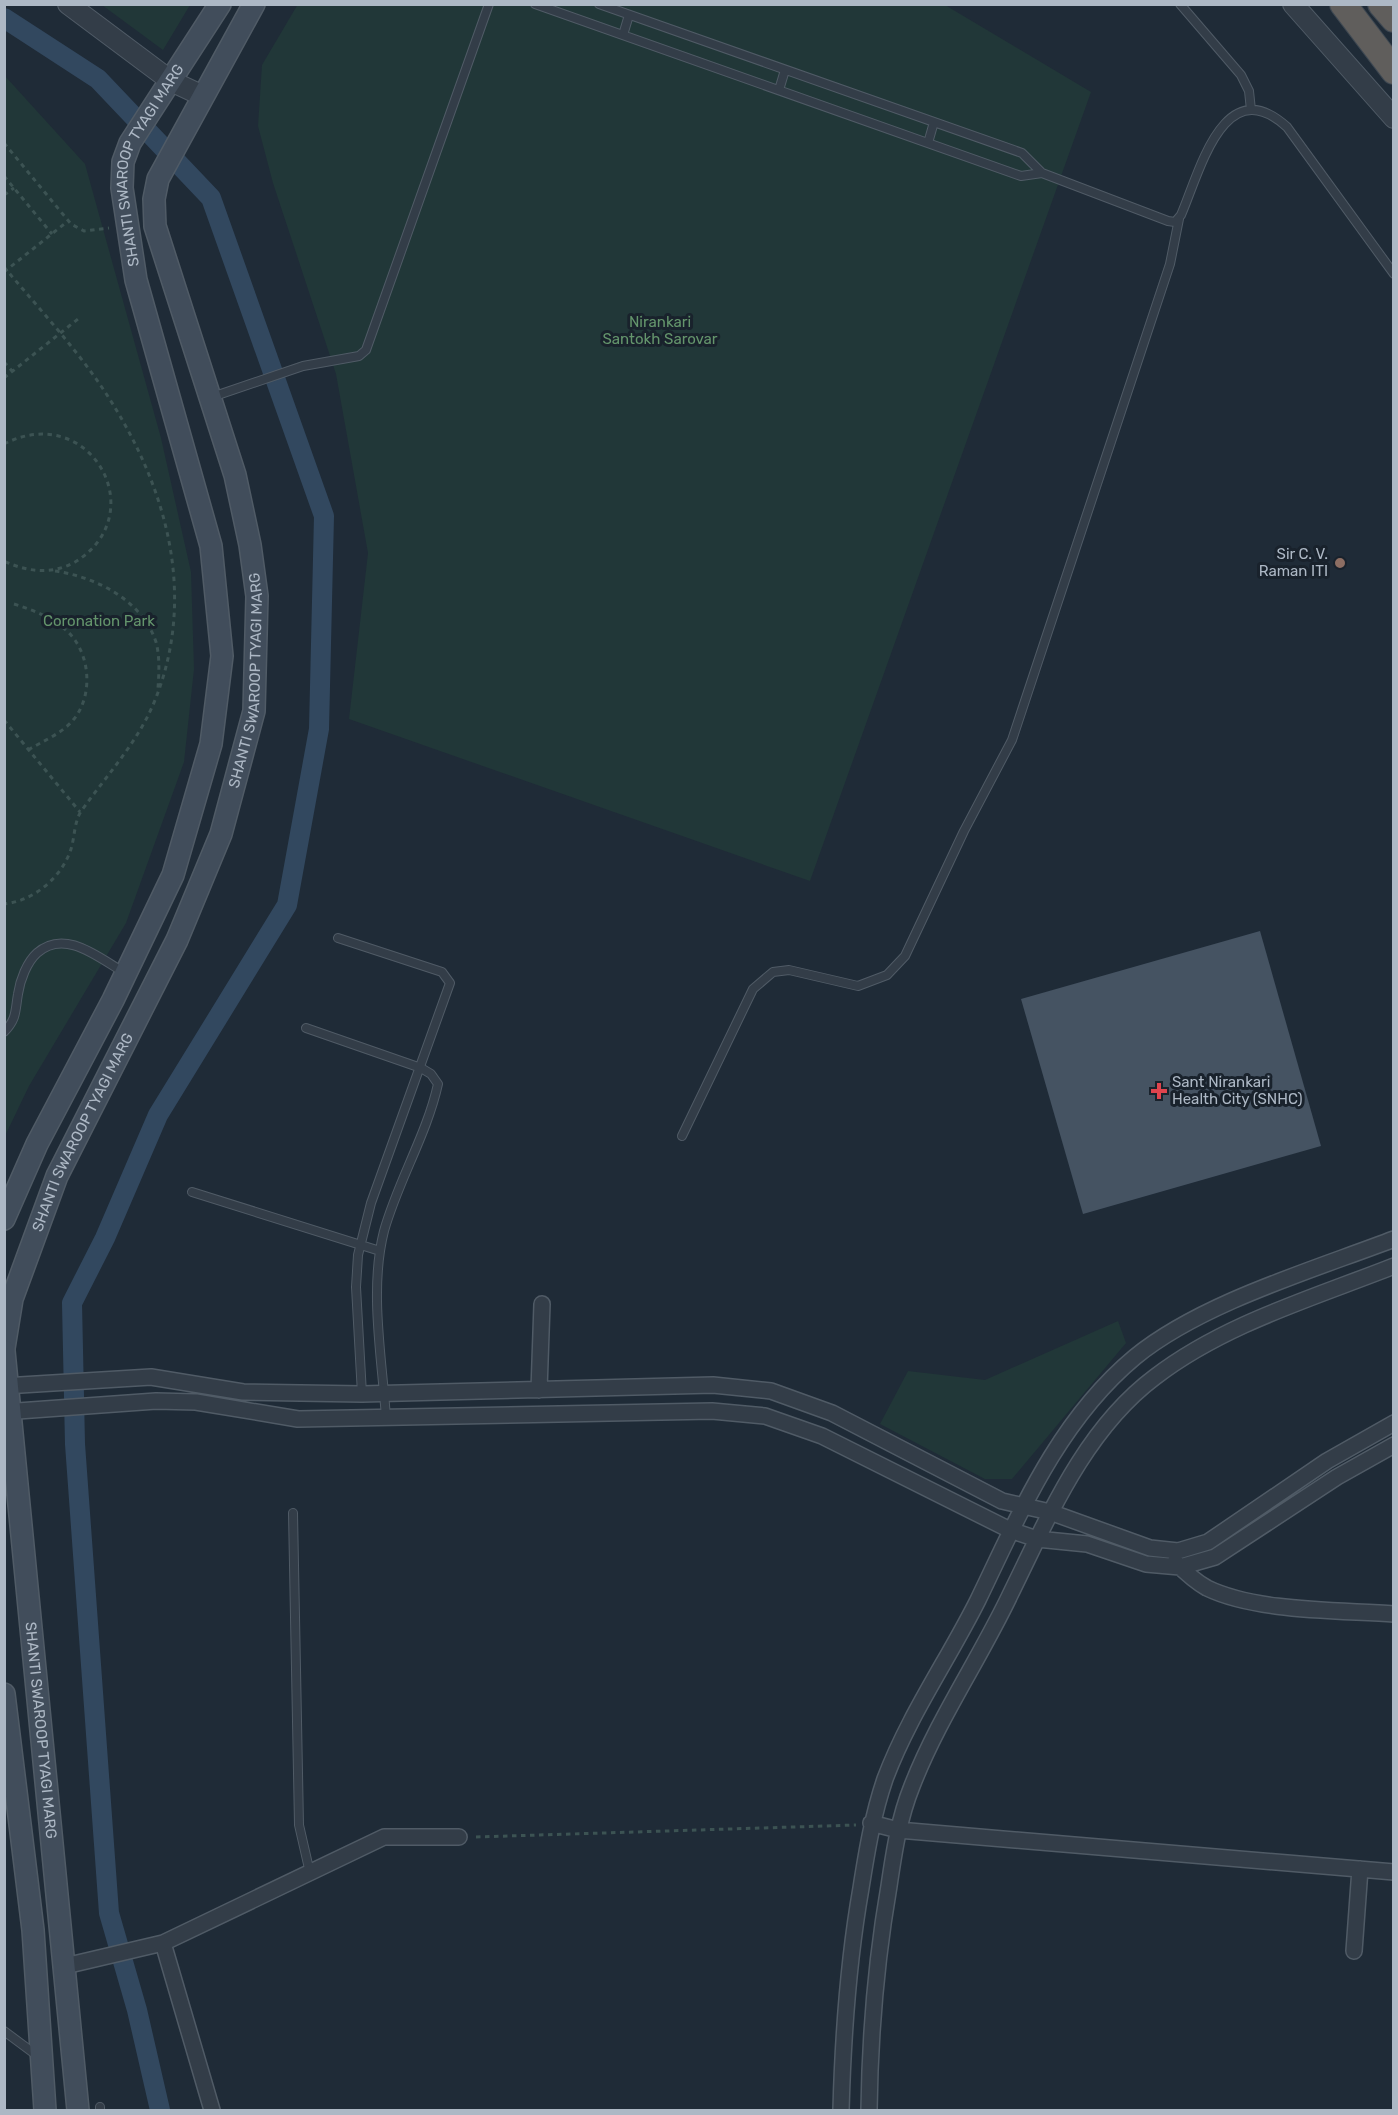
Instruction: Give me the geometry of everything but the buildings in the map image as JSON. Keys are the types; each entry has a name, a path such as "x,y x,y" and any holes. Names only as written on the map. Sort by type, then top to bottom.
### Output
{"highway":[{"path":"1343,4 1389,64"},
{"path":"1381,4 1394,19"}],"main road":[{"name":"SHANTI SWAROOP TYAGI MARG","path":"4,1219 37,1144 125,974 173,875 212,744 222,656 211,546 135,280 126,225 122,171 130,143 220,4"},
{"name":"SHANTI SWAROOP TYAGI MARG","path":"78,2110 74,2056 74,1965 62,1929 7,1412 4,1349 12,1299 57,1176 177,940 221,834 242,764 254,711 257,596 235,475 155,226 154,199 158,179 254,4"},
{"name":"SHANTI SWAROOP TYAGI MARG","path":"4,1694 33,1930 45,2110"},
{"path":"33,1930 62,1929"},
{"path":"42,2060 74,2056"}],"street":[{"path":"68,4 168,86 203,96"},
{"path":"1293,4 1394,118"},
{"path":"841,2110 843,2030 852,1940 871,1823 886,1777 910,1722 976,1603 1022,1505 1056,1448 1087,1405 1135,1358 1176,1329 1221,1306 1394,1239"},
{"path":"1360,1252 1369,1276"},
{"path":"869,2110 870,2031 879,1943 898,1830 911,1787 935,1734 1000,1616 1050,1512 1079,1463 1108,1423 1152,1378 1190,1353 1233,1331 1394,1266"},
{"path":"526,1416 532,1390 542,1304"},
{"path":"5,1386 118,1381 151,1377 243,1392 385,1394 713,1385 771,1391 832,1413 1002,1501 1050,1512 1091,1528 1164,1551 1178,1551 1208,1542 1327,1461 1394,1423"},
{"path":"200,1403 202,1386"},
{"path":"362,1394 363,1420"},
{"path":"7,1412 120,1406 156,1401 200,1403 298,1419 363,1420 712,1411 765,1416 804,1430 1010,1530 1037,1539 1087,1544 1146,1564 1180,1567 1215,1557 1337,1477 1394,1445"},
{"path":"804,1430 814,1407"},
{"path":"1164,1551 1204,1586 1227,1596 1253,1602 1394,1614"},
{"path":"871,1823 898,1830 1394,1872"},
{"path":"74,1965 161,1943 384,1837 459,1838"},
{"path":"1354,1951 1360,1869"},
{"path":"161,1943 212,2110"},
{"path":"842,2090 869,2092"}],"lane":[{"path":"210,397 303,366 359,356 371,341 489,4"},
{"path":"535,4 1021,176 1042,173"},
{"path":"599,4 1022,153 1042,173 1168,221 1179,219"},
{"path":"1180,4 1241,75 1249,91 1251,110"},
{"path":"623,35 628,15"},
{"path":"779,90 785,70"},
{"path":"681,1136 753,988 764,977 773,972 789,970 858,986 886,975 905,956 964,831 1012,740 1170,264 1179,219 1215,135 1237,112 1251,110 1276,116 1287,127 1394,273"},
{"path":"928,143 934,122"},
{"path":"338,938 442,972 448,976 448,990 371,1203 360,1247 356,1287 362,1394"},
{"path":"4,1032 17,1014 18,994 23,974 33,957 54,942 65,942 78,947 125,974"},
{"path":"306,1028 421,1068 437,1079 436,1092 391,1208 380,1251 377,1290 386,1419"},
{"path":"192,1192 360,1247 380,1251"},
{"path":"293,1513 299,1825 310,1873"},
{"path":"4,2031 42,2060"}],"path":[{"path":"4,143 68,221 84,231 126,225"},
{"path":"4,176 52,234"},
{"path":"4,195 14,188"},
{"path":"4,904 30,897 46,886 57,873 71,848 80,812 134,741 157,693 174,637 177,606 174,568 165,522 147,470 124,423 99,383 5,270 68,221"},
{"path":"4,378 78,320"},
{"path":"4,362 13,372"},
{"path":"4,444 20,436 40,432 58,434 77,443 94,458 106,474 111,501 108,521 100,541 88,554 68,566 35,571 4,561"},
{"path":"53,570 94,581 135,608 156,642 159,662 157,693"},
{"path":"14,604 37,612 67,631 77,644 88,676 84,700 74,719 60,731 28,750"},
{"path":"4,720 80,812"},
{"path":"459,1838 871,1823"}],"green space":[{"name":"Nirankari Santokh Sarovar","path":"298,4 945,5 1091,92 810,881 349,719 368,553 336,374 273,183 258,126 262,65"},
{"path":"102,5 190,5 163,50"},
{"name":"Coronation Park","path":"5,76 85,164 161,438 191,572 194,669 184,762 126,923 29,1086 5,1136"},
{"path":"1118,1321 1126,1343 1012,1479 985,1479 880,1424 908,1371 985,1380"}],"waterway":[{"path":"4,18 98,79 211,198 324,516 319,729 287,905 158,1115 105,1238 72,1303 75,1444 109,1913 137,2010 160,2110"}],"place":[{"name":"Sir C. V. Raman ITI","path":"1340,563"},
{"name":"Sant Nirankari Health City (SNHC)","path":"1159,1091"}]}
